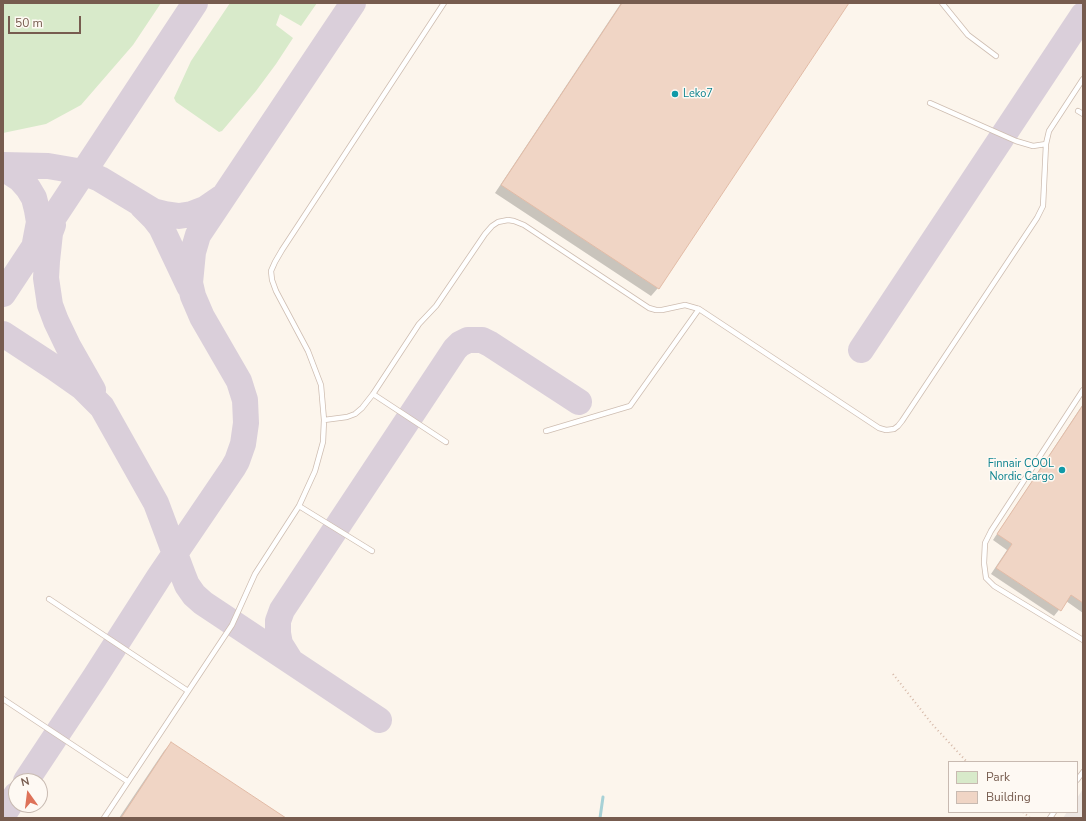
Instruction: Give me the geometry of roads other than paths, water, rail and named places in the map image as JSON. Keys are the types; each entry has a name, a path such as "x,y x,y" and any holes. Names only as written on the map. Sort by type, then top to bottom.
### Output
{"lane":[{"path":"104,818 232,625 255,574 299,506 315,471 323,442 324,420 321,385 316,368 308,351 276,290 272,280 271,271 282,250 444,3"},
{"path":"942,3 968,35 996,56"},
{"path":"324,420 347,417 355,414 362,408 373,394 419,324 436,306 485,234 498,222 514,221 524,225 649,308 662,310 685,305 699,309 879,428 886,430 894,429 902,421 1037,218 1043,206 1046,144 1049,131 1083,79"},
{"path":"930,103 1016,141 1033,146 1046,144"},
{"path":"1078,111 1083,114"},
{"path":"546,431 630,406 699,309"},
{"path":"1083,390 991,532 985,543 984,563 986,578 994,586 1083,640"},
{"path":"373,394 446,442"},
{"path":"299,506 372,552"},
{"path":"49,599 188,691"},
{"path":"3,699 128,781"}],"waterway":[{"path":"600,818 603,797"}],"place":[{"name":"Leko7","path":"675,94"},
{"name":"Finnair COOL Nordic Cargo","path":"1062,470"}]}
